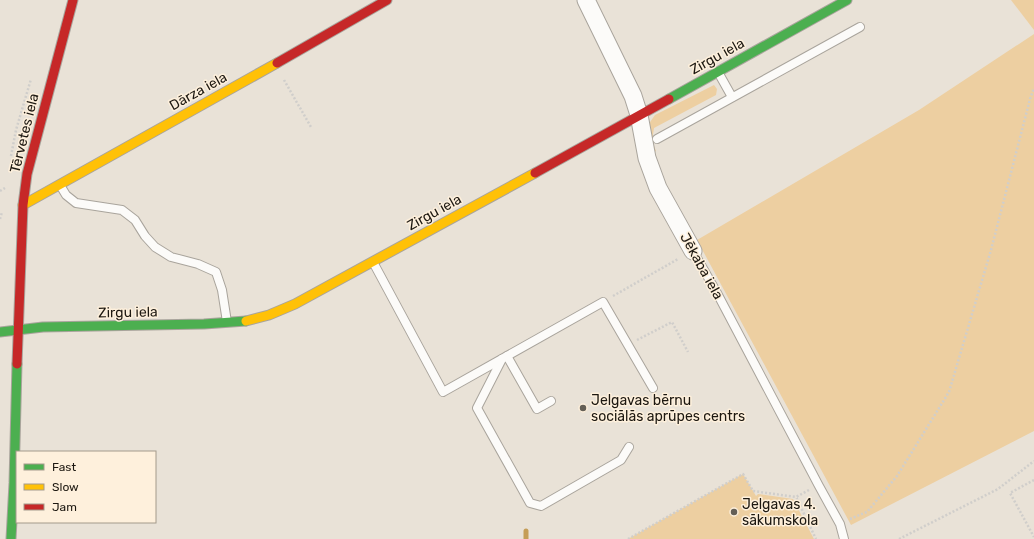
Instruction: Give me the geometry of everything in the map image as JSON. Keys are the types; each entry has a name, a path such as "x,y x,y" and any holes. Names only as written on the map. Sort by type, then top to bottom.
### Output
{"street":[{"name":"Tērvetes iela","path":"11,539 23,205 27,174 73,0"},
{"name":"Dārza iela","path":"23,205 387,0"},
{"name":"Jēkaba iela","path":"586,0 631,90 639,115 647,158 658,188 693,251"},
{"name":"Zirgu iela","path":"0,332 43,327 227,323 254,319 277,312 373,262 846,0"}],"lane":[{"path":"657,139 860,27"},
{"path":"718,71 732,97"},
{"path":"60,184 66,195 76,203 122,210 135,220 145,236 155,247 171,257 198,264 216,272 222,290 227,323"},
{"name":"Jēkaba iela","path":"693,251 718,293 840,524 844,539"},
{"path":"373,262 443,392 603,302 653,388"},
{"path":"505,358 537,409 551,401"},
{"path":"505,358 477,408 530,503 541,506 621,460 629,447"}],"path":[{"path":"275,64 311,127"},
{"path":"840,524 866,512 897,476 949,392 991,250 1034,88"},
{"path":"0,191 5,188"},
{"path":"603,302 693,251"},
{"path":"647,334 672,322 688,352"},
{"path":"899,539 998,489 1034,461"},
{"path":"628,539 743,474 753,491 796,497 819,486"},
{"path":"1034,480 1010,493 1034,537"},
{"path":"796,497 816,539"}],"shaded area":[{"path":"1011,0 1034,0 1034,30"},
{"path":"1034,34 1034,431 851,525 697,240 919,110"},
{"path":"714,85 717,89 716,95 654,128 652,141 656,151 651,154 648,125 655,115"},
{"path":"743,474 756,496 758,494 793,499 814,539 628,539"}],"waterway":[{"path":"526,531 526,539"}],"traffic: fast":[{"path":"669,99 847,0"},
{"path":"0,332 43,327 204,324 246,321"},
{"path":"11,539 17,364"}],"traffic: slow":[{"path":"23,205 277,63"},
{"path":"246,321 269,315 295,304 535,173"}],"traffic: jam":[{"path":"17,364 23,205 27,174 73,0"},
{"path":"277,63 387,0"},
{"path":"535,173 669,99"}],"place":[{"name":"Jelgavas bērnu sociālās aprūpes centrs","path":"583,408"},
{"name":"Jelgavas 4. sākumskola","path":"734,512"}]}
